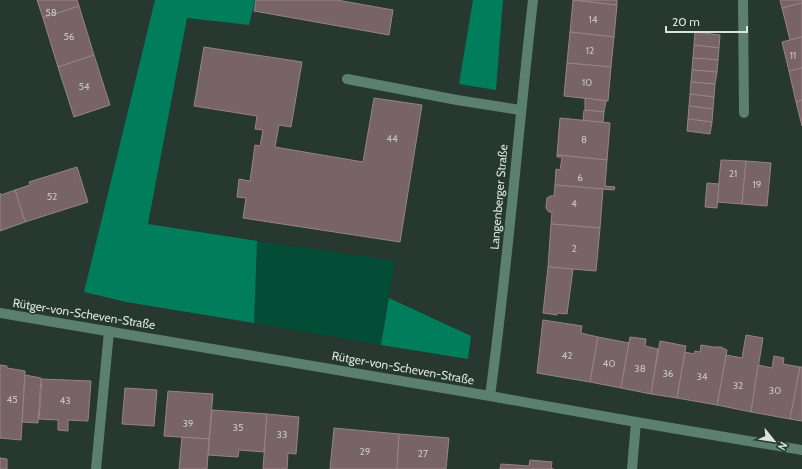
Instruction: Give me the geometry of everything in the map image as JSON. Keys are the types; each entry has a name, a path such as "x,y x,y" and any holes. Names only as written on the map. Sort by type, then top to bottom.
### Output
{"street":[{"name":"Langenberger Straße","path":"490,396 501,316 520,110 533,0"},
{"path":"743,0 744,113"},
{"path":"347,79 450,99 520,110"},
{"name":"Rütger-von-Scheven-Straße","path":"0,313 802,450"},
{"path":"96,469 109,331"},
{"path":"632,469 636,422"}],"green space":[{"path":"155,0 255,0 249,25 187,18 148,224 257,241 254,323 126,302 84,292"},
{"path":"473,0 503,0 496,90 459,84"},
{"path":"257,241 395,261 381,345 254,323"},
{"path":"389,298 471,336 468,359 381,345"}],"building":[{"path":"37,0 77,0 79,6 43,18"},
{"path":"256,0 337,0 393,10 389,35 254,11"},
{"path":"573,0 617,5 614,37 570,32"},
{"path":"573,0 617,0 617,5"},
{"path":"780,0 802,0 802,3 782,8"},
{"path":"802,3 802,37 790,40 782,8"},
{"path":"79,6 94,55 58,67 43,18"},
{"path":"570,32 614,37 611,67 567,63"},
{"path":"695,32 720,35 719,48 694,45"},
{"path":"802,37 802,68 789,71 782,42"},
{"path":"694,45 719,48 718,60 693,58"},
{"path":"204,47 302,62 291,127 279,125 275,147 363,162 374,98 422,105 400,242 243,218 246,198 237,197 239,179 250,181 255,145 260,146 263,130 255,129 257,116 194,106"},
{"path":"94,55 110,105 74,117 58,67"},
{"path":"693,58 718,60 717,72 692,70"},
{"path":"567,63 611,67 608,101 564,96"},
{"path":"802,68 802,100 796,102 789,71"},
{"path":"692,70 717,72 715,84 691,82"},
{"path":"691,82 715,84 714,97 690,94"},
{"path":"690,94 714,97 713,109 689,106"},
{"path":"585,98 606,101 604,112 585,110"},
{"path":"802,100 802,126 796,102"},
{"path":"689,106 713,109 712,122 688,119"},
{"path":"584,110 604,112 603,123 583,121"},
{"path":"560,118 610,123 607,160 557,155"},
{"path":"688,119 712,122 710,134 687,131"},
{"path":"557,155 607,160 605,186 615,187 614,190 555,185 556,169 560,170 562,157 557,157"},
{"path":"721,160 746,161 742,204 717,202"},
{"path":"746,161 771,163 767,206 742,204"},
{"path":"77,167 88,202 25,222 15,190 30,185 29,182"},
{"path":"707,183 719,184 717,208 705,207"},
{"path":"555,185 603,189 600,228 551,224 552,212 549,212 546,208 547,198 554,196"},
{"path":"15,190 25,222 0,231 0,193 1,195"},
{"path":"551,224 600,228 596,271 548,267"},
{"path":"548,267 573,269 567,314 557,313 557,315 543,313"},
{"path":"543,320 582,326 581,333 598,337 590,382 537,373"},
{"path":"746,335 763,338 751,412 717,405 726,355 742,358"},
{"path":"598,337 629,343 621,388 590,382"},
{"path":"630,337 646,339 645,346 658,349 651,394 621,388"},
{"path":"660,341 686,346 677,398 651,394"},
{"path":"701,345 721,347 727,350 717,405 677,398 685,352 694,354 695,351 700,352"},
{"path":"774,356 784,358 783,364 800,367 790,419 751,412 758,365 772,368"},
{"path":"0,365 7,366 7,368 25,371 21,440 0,438"},
{"path":"800,367 802,367 802,421 790,419"},
{"path":"25,375 41,378 38,423 22,422"},
{"path":"42,379 91,381 88,421 68,420 68,431 58,430 58,420 39,419"},
{"path":"125,388 157,390 154,426 122,424"},
{"path":"168,391 213,394 209,439 164,436"},
{"path":"212,410 267,414 264,452 239,450 238,457 208,455"},
{"path":"267,414 299,417 296,454 288,453 287,469 263,469"},
{"path":"334,428 399,434 397,469 330,469"},
{"path":"399,434 449,438 446,469 397,469"},
{"path":"182,437 209,439 207,469 179,469"},
{"path":"0,458 7,459 7,469 0,469"},
{"path":"530,460 552,462 551,469 500,469 501,464 529,466"}]}
